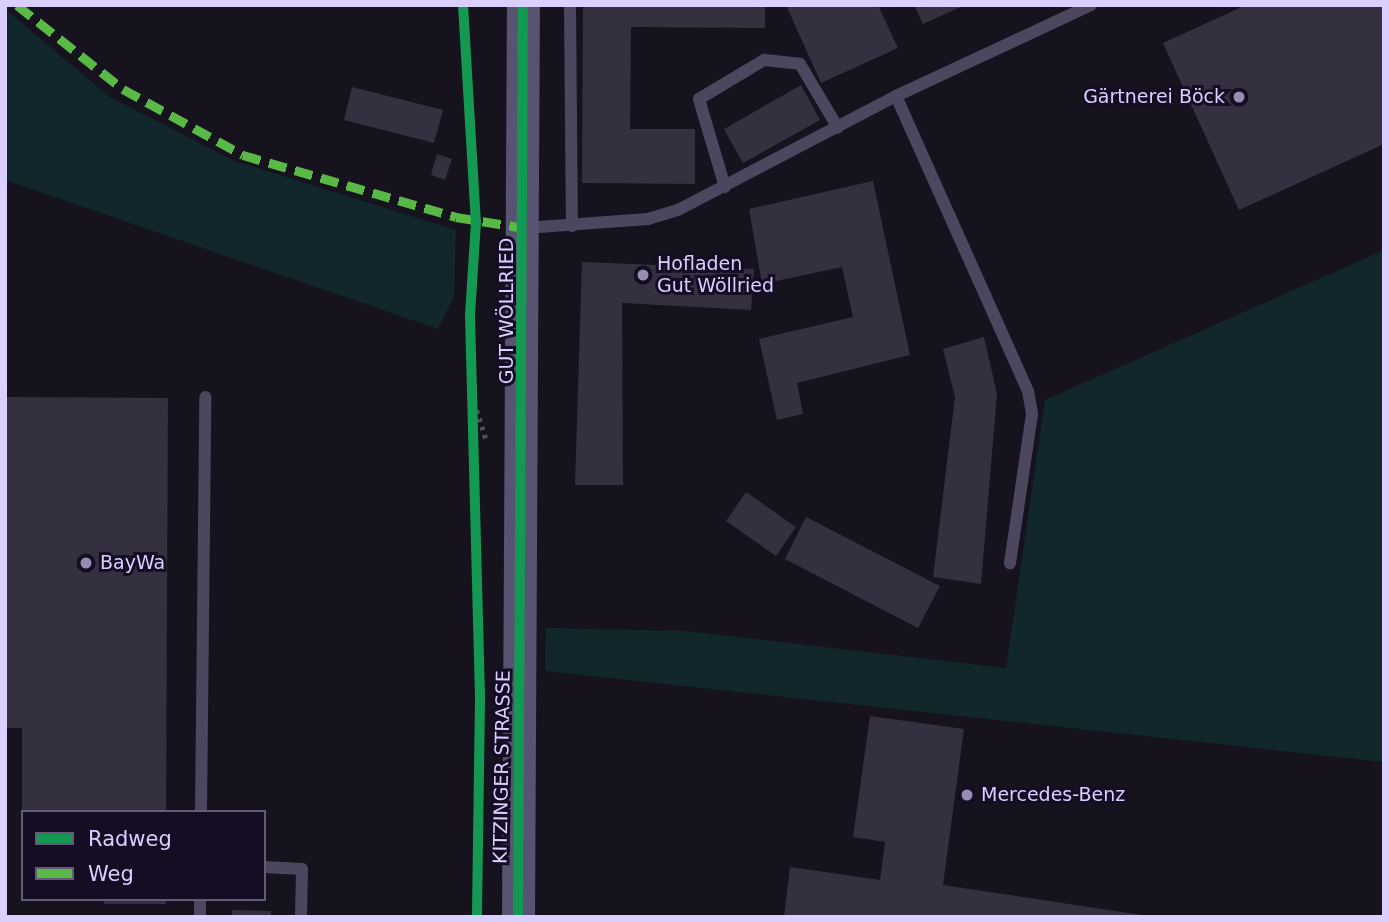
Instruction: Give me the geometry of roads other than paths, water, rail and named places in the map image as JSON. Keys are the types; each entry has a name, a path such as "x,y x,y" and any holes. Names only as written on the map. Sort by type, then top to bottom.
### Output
{"street":[{"name":"GUT WÖLLRIED","path":"523,5 523,618"},
{"name":"KITZINGER STRASSE","path":"518,917 523,618"},
{"path":"507,917 519,860"}],"lane":[{"path":"570,5 572,226"},
{"path":"525,228 648,219 725,187 896,96 1091,5"},
{"path":"725,187 699,99 764,60 800,64 838,128"},
{"path":"896,96 1028,391 1032,414 1010,564"},
{"path":"201,810 205,397"},
{"path":"266,867 302,869 301,917"}],"place":[{"name":"Gärtnerei Böck","path":"1239,97"},
{"name":"Hofladen Gut Wöllried","path":"643,275"},
{"name":"BayWa","path":"86,563"},
{"name":"Mercedes-Benz","path":"967,795"}]}
